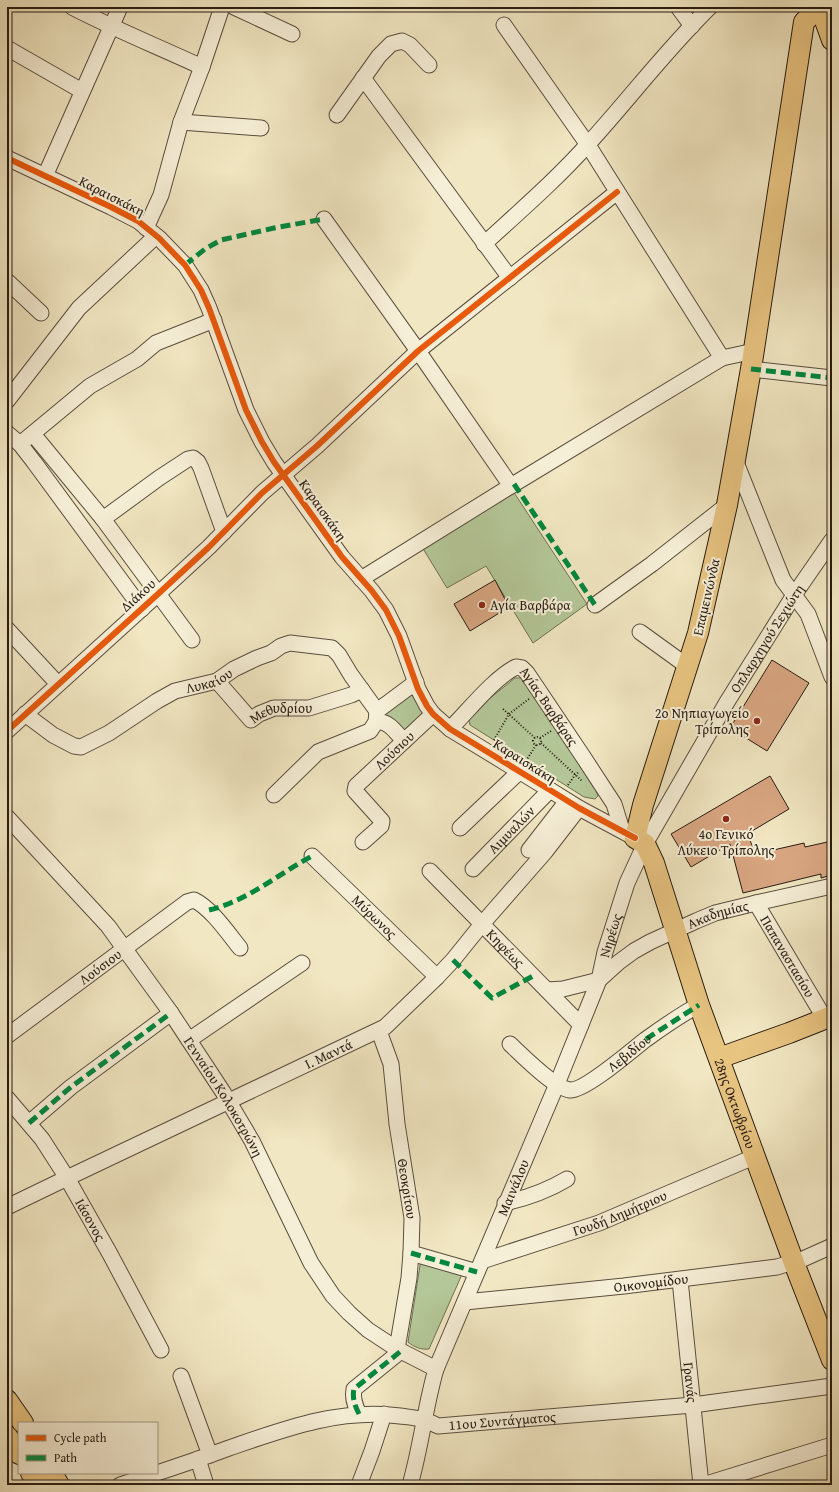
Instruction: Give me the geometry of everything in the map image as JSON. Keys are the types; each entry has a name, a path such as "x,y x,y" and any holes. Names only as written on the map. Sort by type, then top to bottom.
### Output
{"main road":[{"path":"823,8 832,40"},
{"name":"Επαμεινώνδα","path":"634,837 698,632 727,505 753,360 804,22 811,15 823,8"},
{"name":"28ης Οκτωβρίου","path":"634,837 654,863 699,1004 794,1263 830,1349"},
{"path":"719,1058 830,1022"},
{"path":"7,1400 22,1422"},
{"path":"7,1436 18,1452"},
{"path":"32,1474 39,1485"},
{"path":"53,1474 59,1485"}],"street":[{"path":"72,7 111,27 146,41 202,67"},
{"path":"45,176 120,7"},
{"path":"7,401 79,308 151,232 181,122 202,67 222,7"},
{"path":"234,7 292,34"},
{"path":"678,7 692,26"},
{"path":"484,244 588,145 642,80 710,7"},
{"path":"504,25 588,145 722,358"},
{"path":"337,115 391,44 402,41 410,45 429,64"},
{"path":"7,48 82,91"},
{"path":"364,78 510,278"},
{"path":"181,122 261,128"},
{"name":"Καραισκάκη","path":"7,158 128,215 151,232 173,252 192,274 201,290 214,320 246,410 262,442 342,557 381,603 391,618 402,642 416,682 427,706 433,714 450,729 487,752 564,799 634,837"},
{"name":"Διάκου","path":"7,731 142,609 224,532 262,493 317,446 418,351 617,192"},
{"path":"324,219 418,351 511,486"},
{"path":"7,281 41,313"},
{"path":"20,444 90,386 137,359 156,343 214,320"},
{"path":"361,579 722,358 753,360 832,378"},
{"path":"7,433 20,444 142,609"},
{"path":"33,434 103,519 192,640"},
{"path":"103,519 171,470 188,459 193,458 198,462 201,468 224,532"},
{"path":"735,460 783,580 808,614 832,677"},
{"path":"595,605 652,564 727,505"},
{"name":"Οπλαρχηγού Σεχιώτη","path":"634,837 727,702 794,595 830,545"},
{"path":"7,629 58,684"},
{"path":"640,632 687,666"},
{"name":"Λυκαίου","path":"25,714 42,728 74,746 81,747 109,733 157,701 175,692 217,682 234,669 271,653 290,642 332,648 339,655 362,690 376,716"},
{"name":"Αγίας Βαρβάρας","path":"450,729 486,691 510,671 516,667 525,670 588,764 611,800 618,814 634,837"},
{"name":"Μεθυδρίου","path":"217,682 250,720 259,714 274,708 309,708 362,690"},
{"path":"274,795 318,752 370,731 376,716 416,682"},
{"name":"Λούσιου","path":"363,842 381,826 382,822 355,791 356,786 433,714"},
{"path":"376,716 382,721 386,722 404,741"},
{"path":"460,828 520,771"},
{"path":"529,850 564,799"},
{"name":"Αιμυαλών","path":"474,869 564,799"},
{"name":"Ι. Μαντά","path":"7,1207 379,1031 390,1024 437,977 545,852 564,799"},
{"path":"607,822 611,800"},
{"name":"Γενναίου Κολοκοτρώνη","path":"7,817 108,926 171,1013 229,1101 274,1184 304,1250 325,1285 340,1305 358,1322 399,1350 436,1369"},
{"name":"Νηρέως","path":"599,980 605,952 627,883 634,837"},
{"name":"Μύρωνος","path":"312,856 437,977"},
{"name":"Κηφέως","path":"430,871 581,1025"},
{"name":"Ακαδημίας","path":"676,931 715,913 832,886"},
{"name":"Λούσιου","path":"7,1036 187,902 194,900 200,902 209,910 240,948"},
{"name":"Παπαναστασίου","path":"756,903 830,1022"},
{"name":"Μαινάλου","path":"410,1485 425,1419 430,1388 436,1369 505,1203 557,1084 599,980 634,951 650,942 676,931"},
{"path":"189,1040 302,963"},
{"path":"547,990 563,989 599,980"},
{"name":"Λεβιδίου","path":"557,1084 569,1089 581,1087 646,1039 699,1004"},
{"path":"29,1123 71,1086 171,1013"},
{"name":"Θεοκρίτου","path":"379,1031 391,1064 397,1124 412,1218 411,1253 399,1350"},
{"path":"510,1044 557,1084"},
{"name":"Ιάσονος","path":"7,1098 49,1149 67,1178 110,1254 161,1350"},
{"name":"Γουδή Δημήτριου","path":"479,1266 599,1223 756,1156"},
{"path":"505,1203 529,1197 567,1179"},
{"name":"Οικονομίδου","path":"465,1302 680,1280 778,1267 794,1263 832,1246"},
{"path":"411,1253 479,1266"},
{"name":"Γρανάς","path":"680,1280 702,1485"},
{"path":"359,1414 354,1400 354,1389 399,1350"},
{"path":"181,1376 204,1457 206,1485"},
{"name":"11ου Συντάγματος","path":"158,1473 298,1425 324,1419 359,1414 384,1414 425,1419 438,1426 693,1405 832,1386"},
{"path":"358,1485 384,1414"},
{"path":"702,1485 832,1445"},
{"name":"11ου Συντάγματος","path":"120,1485 154,1474"}],"path":[{"path":"487,752 509,714 540,691"},
{"path":"503,709 534,738 536,745"},
{"path":"534,738 540,737 542,740 541,743 582,781"},
{"path":"520,771 536,745 541,743"},
{"path":"564,799 575,775 588,764"}],"green space":[{"path":"513,491 587,604 533,643 486,566 447,588 422,547"},
{"path":"515,678 523,678 596,791 598,796 595,799 584,797 470,725 469,720 489,699"},
{"path":"408,694 413,696 426,715 404,734 385,716 386,712"},
{"path":"421,1259 463,1272 429,1349 418,1348 408,1342"}],"building":[{"name":"Αγία Βαρβάρα","path":"495,580 509,607 470,631 454,604"},
{"path":"772,660 809,683 767,751 730,728"},
{"path":"770,776 789,809 747,834 756,854 804,843 805,847 832,841 832,875 821,878 821,874 743,893 730,844 691,867 671,834"}],"marked path":[{"path":"185,265 205,249 221,240 324,219"},
{"path":"751,369 832,378"},
{"path":"514,484 595,605"},
{"path":"209,910 223,906 249,894 312,856"},
{"path":"453,960 492,998 533,976"},
{"path":"646,1039 699,1005"},
{"path":"29,1123 71,1087 171,1013"},
{"path":"411,1253 477,1272"},
{"path":"359,1414 354,1402 354,1389 401,1351"}],"cycle path":[{"path":"7,158 138,221 159,238 185,265 201,290 209,308 246,410 262,442 274,462 342,557 372,591 386,610 399,636 418,689 433,714 450,729 579,808 635,838"},
{"path":"7,731 209,547 262,493 317,446 418,351 617,192"}],"place":[{"name":"Αγία Βαρβάρα","path":"482,605"},
{"name":"2ο Νηπιαγωγείο Τρίπολης","path":"757,721"},
{"name":"4ο Γενικό Λύκειο Τρίπολης","path":"726,819"}]}
